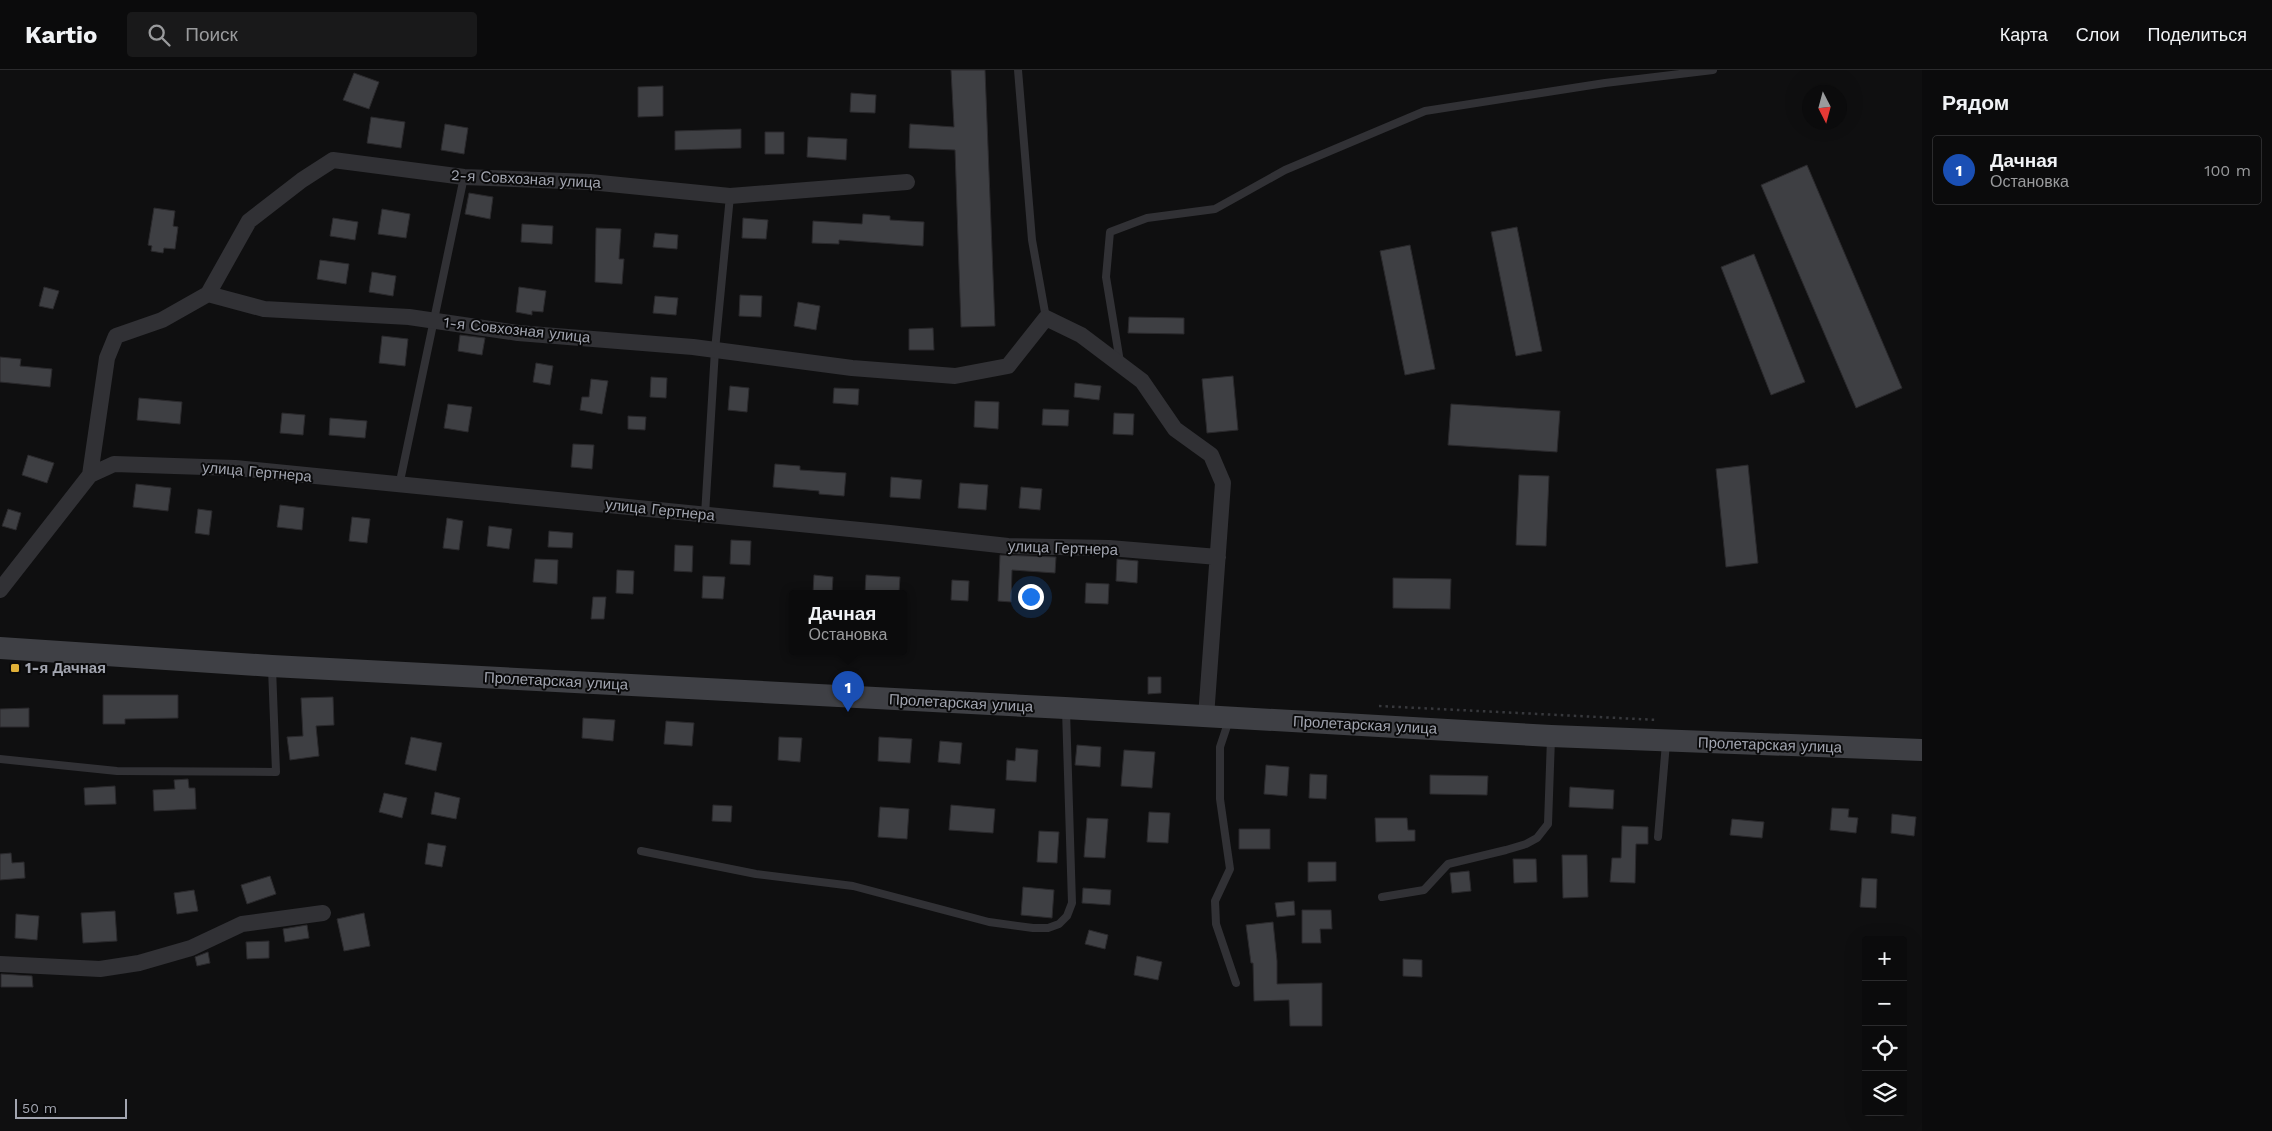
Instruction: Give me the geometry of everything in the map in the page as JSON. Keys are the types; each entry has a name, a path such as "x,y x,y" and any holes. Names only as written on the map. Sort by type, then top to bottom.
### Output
{"main road":[{"name":"Пролетарская улица","path":"0,648 272,666 1551,736 1922,750"}],"street":[{"name":"2-я Совхозная улица","path":"208,294 249,221 302,180 333,160 464,177 590,182 730,196 907,182"},
{"name":"1-я Совхозная улица","path":"208,294 264,309 409,318 518,333 715,350 852,368 955,376 1008,366 1046,318"},
{"path":"90,475 107,358 116,336 162,320 208,294"},
{"path":"1046,318 1081,335 1142,381 1175,429 1211,456 1223,483 1206,717"},
{"name":"улица Гертнера","path":"0,590 90,475 114,464 235,468 1008,546 1109,548 1218,557"},
{"path":"0,964 100,969 138,963 191,948 242,924 323,913"}],"lane":[{"path":"1018,70 1032,240 1046,318"},
{"path":"1120,364 1106,277 1110,232 1148,218 1215,209 1286,170 1425,111 1605,83 1713,70"},
{"path":"399,486 464,177"},
{"path":"705,515 715,350 730,196"},
{"path":"0,759 117,771 276,772 272,666"},
{"path":"641,851 756,874 853,886 989,922 1048,928 1059,924 1067,916 1072,903 1066,708"},
{"path":"1230,718 1220,747 1220,798 1230,869 1215,901 1216,924 1236,983"},
{"path":"1382,898 1424,890 1448,864 1513,848 1537,838 1548,824 1551,736"},
{"path":"1658,837 1666,741"}],"building":[{"path":"951,70 985,70 995,326 961,327 955,150 909,148 910,124 954,127"},
{"path":"354,73 379,82 369,109 343,100"},
{"path":"663,86 663,116 638,117 638,87"},
{"path":"851,93 876,95 875,113 850,112"},
{"path":"371,117 405,122 401,148 367,143"},
{"path":"445,124 468,128 464,154 441,150"},
{"path":"741,129 741,148 675,150 675,131"},
{"path":"765,132 784,132 784,154 765,154"},
{"path":"808,137 847,139 846,160 807,157"},
{"path":"1807,165 1902,388 1856,408 1761,185"},
{"path":"469,193 493,197 490,219 465,214"},
{"path":"154,208 175,211 173,226 178,227 175,249 164,248 163,253 151,251 152,246 148,245"},
{"path":"382,209 410,214 406,238 378,234"},
{"path":"863,214 890,216 890,220 924,222 923,246 839,240 839,244 812,243 813,221 862,224"},
{"path":"333,218 358,222 355,240 330,236"},
{"path":"743,218 768,220 766,239 742,238"},
{"path":"522,224 553,226 552,244 521,242"},
{"path":"1517,227 1542,351 1516,356 1491,232"},
{"path":"596,228 621,229 619,259 624,259 622,284 595,282"},
{"path":"655,233 678,235 677,249 653,247"},
{"path":"1410,245 1435,369 1405,375 1380,251"},
{"path":"1754,254 1805,382 1771,395 1721,267"},
{"path":"320,260 349,264 346,284 317,279"},
{"path":"372,272 396,276 393,296 369,292"},
{"path":"44,287 59,291 53,309 39,306"},
{"path":"519,287 546,291 543,312 532,311 532,315 516,312"},
{"path":"740,295 762,296 761,317 739,316"},
{"path":"655,296 678,298 676,315 653,313"},
{"path":"798,302 820,306 816,330 794,326"},
{"path":"1129,317 1184,318 1184,334 1128,333"},
{"path":"933,328 934,350 909,350 909,329"},
{"path":"460,335 485,338 482,355 458,351"},
{"path":"382,336 408,339 405,366 379,363"},
{"path":"0,357 21,359 20,366 52,369 50,387 0,382"},
{"path":"536,363 553,366 550,385 533,382"},
{"path":"1233,376 1238,430 1207,433 1202,379"},
{"path":"651,377 667,378 666,398 650,397"},
{"path":"591,379 608,381 602,414 580,410 582,397 589,397"},
{"path":"1075,383 1101,386 1099,400 1074,397"},
{"path":"730,386 749,388 747,412 728,410"},
{"path":"834,388 859,389 858,405 833,403"},
{"path":"139,398 182,402 180,424 137,420"},
{"path":"975,401 999,402 998,429 974,427"},
{"path":"448,404 472,407 468,432 444,428"},
{"path":"1451,404 1560,411 1557,452 1448,445"},
{"path":"1043,409 1069,410 1068,426 1042,425"},
{"path":"282,413 305,415 303,435 280,433"},
{"path":"1114,413 1134,414 1133,435 1113,434"},
{"path":"628,416 646,417 645,430 628,429"},
{"path":"330,418 367,421 365,438 329,435"},
{"path":"573,444 594,445 592,469 571,467"},
{"path":"28,455 54,463 47,483 22,475"},
{"path":"775,464 800,466 800,470 846,473 844,496 819,494 819,491 773,487"},
{"path":"1748,465 1758,563 1726,567 1716,469"},
{"path":"1519,475 1549,476 1546,546 1516,545"},
{"path":"891,477 922,480 920,499 890,497"},
{"path":"960,483 988,485 986,510 958,508"},
{"path":"136,484 171,488 168,511 133,507"},
{"path":"1021,487 1042,489 1040,510 1019,508"},
{"path":"280,505 304,508 302,530 277,527"},
{"path":"8,509 21,513 16,530 2,526"},
{"path":"198,509 212,511 209,535 195,533"},
{"path":"352,517 370,519 367,543 349,541"},
{"path":"447,518 463,521 459,550 443,548"},
{"path":"489,526 512,529 509,549 487,546"},
{"path":"549,531 573,533 572,548 548,547"},
{"path":"731,540 751,541 750,565 730,564"},
{"path":"675,545 693,546 692,572 674,571"},
{"path":"1000,555 1056,557 1055,573 1012,570 1011,602 998,601"},
{"path":"535,559 558,560 557,584 533,582"},
{"path":"1117,559 1138,561 1137,583 1116,581"},
{"path":"617,570 634,571 633,594 616,593"},
{"path":"814,575 833,577 832,590 813,590"},
{"path":"866,575 900,577 899,590 865,590"},
{"path":"703,576 725,577 723,599 702,598"},
{"path":"1393,578 1451,579 1450,609 1393,608"},
{"path":"952,580 969,581 968,601 951,600"},
{"path":"1086,583 1109,584 1108,604 1085,603"},
{"path":"593,597 606,597 604,619 591,619"},
{"path":"1148,677 1161,677 1161,693 1148,694"},
{"path":"103,695 178,695 178,718 125,719 125,724 103,724"},
{"path":"333,697 334,725 316,726 319,756 290,760 287,737 303,736 301,698"},
{"path":"29,708 29,727 0,727 0,709"},
{"path":"583,718 615,720 613,741 582,738"},
{"path":"666,721 694,723 692,746 664,744"},
{"path":"411,737 442,743 436,771 405,764"},
{"path":"779,737 802,738 800,762 778,760"},
{"path":"879,737 912,739 910,763 878,761"},
{"path":"940,741 962,743 960,764 938,762"},
{"path":"1077,745 1101,747 1100,767 1075,765"},
{"path":"1016,748 1038,750 1036,782 1006,780 1007,760 1015,761"},
{"path":"1124,750 1155,752 1152,788 1121,786"},
{"path":"1266,765 1289,767 1287,796 1264,794"},
{"path":"1310,774 1327,775 1326,799 1309,798"},
{"path":"1430,775 1488,776 1487,795 1430,794"},
{"path":"188,779 189,788 195,788 196,809 154,811 153,790 175,789 174,780"},
{"path":"115,786 116,804 85,805 84,788"},
{"path":"1570,787 1614,790 1613,809 1569,807"},
{"path":"435,792 460,798 456,819 431,814"},
{"path":"384,793 407,798 402,818 379,812"},
{"path":"713,805 732,806 731,822 712,821"},
{"path":"951,805 995,809 993,833 949,830"},
{"path":"880,807 909,809 907,839 878,837"},
{"path":"1832,808 1849,809 1848,817 1858,818 1856,833 1830,830"},
{"path":"1149,812 1170,813 1168,843 1147,842"},
{"path":"1892,814 1916,817 1914,836 1891,833"},
{"path":"1087,818 1108,819 1105,858 1084,857"},
{"path":"1375,818 1407,818 1408,830 1415,830 1415,841 1376,842"},
{"path":"1732,819 1764,822 1762,838 1730,835"},
{"path":"1622,826 1648,827 1648,844 1636,844 1635,883 1610,882 1612,858 1621,858"},
{"path":"1239,829 1270,829 1270,849 1239,849"},
{"path":"1039,831 1059,832 1057,863 1037,862"},
{"path":"428,843 446,846 442,867 425,864"},
{"path":"11,853 12,863 24,862 25,878 0,880 0,854"},
{"path":"1562,855 1587,855 1588,897 1563,898"},
{"path":"1513,859 1536,859 1537,882 1514,883"},
{"path":"1308,862 1336,862 1336,881 1308,882"},
{"path":"1469,871 1471,891 1452,893 1450,873"},
{"path":"270,876 276,894 247,904 241,885"},
{"path":"1862,878 1877,879 1876,908 1860,907"},
{"path":"1023,887 1054,890 1052,918 1021,915"},
{"path":"1083,888 1111,890 1110,905 1082,903"},
{"path":"194,890 198,911 177,914 174,893"},
{"path":"1294,901 1295,915 1277,917 1275,903"},
{"path":"1302,910 1331,910 1332,929 1320,929 1321,943 1302,943"},
{"path":"115,911 117,941 83,943 81,913"},
{"path":"364,913 370,946 344,951 337,919"},
{"path":"16,914 39,916 37,940 15,938"},
{"path":"1273,922 1277,984 1322,983 1322,1026 1290,1026 1289,1000 1254,1001 1253,963 1251,963 1246,925"},
{"path":"307,925 309,938 285,942 283,929"},
{"path":"1089,930 1108,935 1105,949 1085,944"},
{"path":"269,941 269,958 247,959 246,942"},
{"path":"208,952 210,963 197,966 195,957"},
{"path":"1137,956 1162,962 1158,980 1134,975"},
{"path":"1403,959 1422,960 1422,977 1403,976"},
{"path":"1,974 32,976 33,987 1,987"}],"place":[{"name":"1-я Дачная","path":"15,668"},
{"name":"Дачная","path":"848,712"}]}
